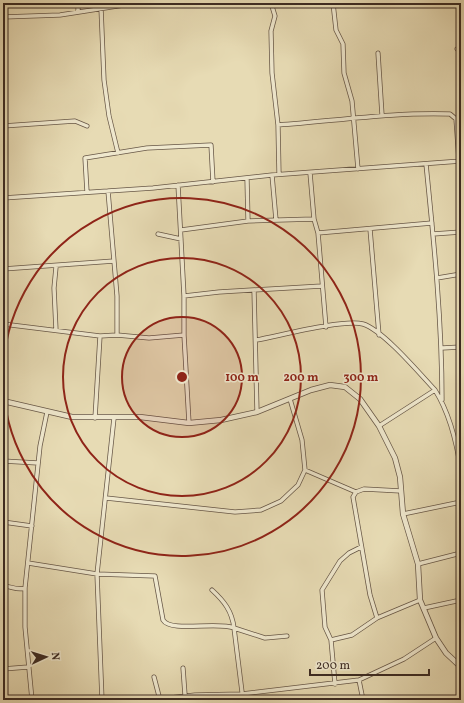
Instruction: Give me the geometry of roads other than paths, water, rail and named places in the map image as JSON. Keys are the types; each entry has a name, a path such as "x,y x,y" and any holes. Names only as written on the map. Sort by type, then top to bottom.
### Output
{"street":[{"path":"78,3 78,11"},
{"path":"3,17 60,15 137,3"},
{"path":"271,3 275,16 272,31 272,73 278,125 279,174"},
{"path":"333,3 335,29 343,44 344,72 352,101 358,169"},
{"path":"101,8 104,80 109,116 118,153"},
{"path":"378,53 382,115"},
{"path":"3,198 248,179 279,174 310,173 460,161 456,118 453,115 382,115 354,119 278,125"},
{"path":"3,126 75,121 87,126"},
{"path":"87,192 85,158 147,148 210,145 213,182"},
{"path":"426,164 442,348 442,402"},
{"path":"310,173 314,219 318,233 326,327"},
{"path":"272,175 276,220"},
{"path":"248,179 248,221"},
{"path":"178,185 180,230 182,239 184,336 189,423"},
{"path":"108,191 114,261 117,335"},
{"path":"180,230 248,221 314,219"},
{"path":"318,233 432,223"},
{"path":"370,229 379,335"},
{"path":"433,234 461,232"},
{"path":"158,234 182,239"},
{"path":"3,269 56,267 114,261"},
{"path":"56,267 54,294 56,330"},
{"path":"437,278 461,274"},
{"path":"184,296 322,286"},
{"path":"254,290 257,412"},
{"path":"256,340 326,327 357,323 364,324 391,343 435,390 442,402 459,446 461,471"},
{"path":"3,324 100,336 117,335 150,338 184,336"},
{"path":"95,418 100,336"},
{"path":"442,348 461,347"},
{"path":"3,401 72,417 140,417 189,423 220,420 257,412 311,390 330,385 345,387 360,399 380,426 395,458 401,491 403,514 418,564 420,600 436,638 446,653 461,667"},
{"path":"380,426 435,390"},
{"path":"106,498 235,512 261,510 281,501 298,485 305,470 302,440 290,399"},
{"path":"32,700 24,627 25,588 38,463 47,412"},
{"path":"102,700 97,574 114,418"},
{"path":"3,461 38,463"},
{"path":"305,470 356,492 364,489 401,491"},
{"path":"356,492 354,502 361,547 377,618"},
{"path":"403,514 461,502"},
{"path":"3,522 32,526"},
{"path":"335,684 331,640 325,627 322,590 340,561 348,553 361,547"},
{"path":"418,564 461,553"},
{"path":"28,563 97,574 155,576 163,620 170,626 214,625 234,628 265,638 287,636"},
{"path":"3,586 12,586 20,590 25,588"},
{"path":"212,590 228,608 232,616 243,700"},
{"path":"331,640 352,635 377,618 420,600"},
{"path":"424,608 461,600"},
{"path":"152,700 185,695 242,694 359,680 404,659 436,638"},
{"path":"3,669 28,667"},
{"path":"183,668 185,695"},
{"path":"154,676 160,700"},
{"path":"359,680 363,700"}]}
